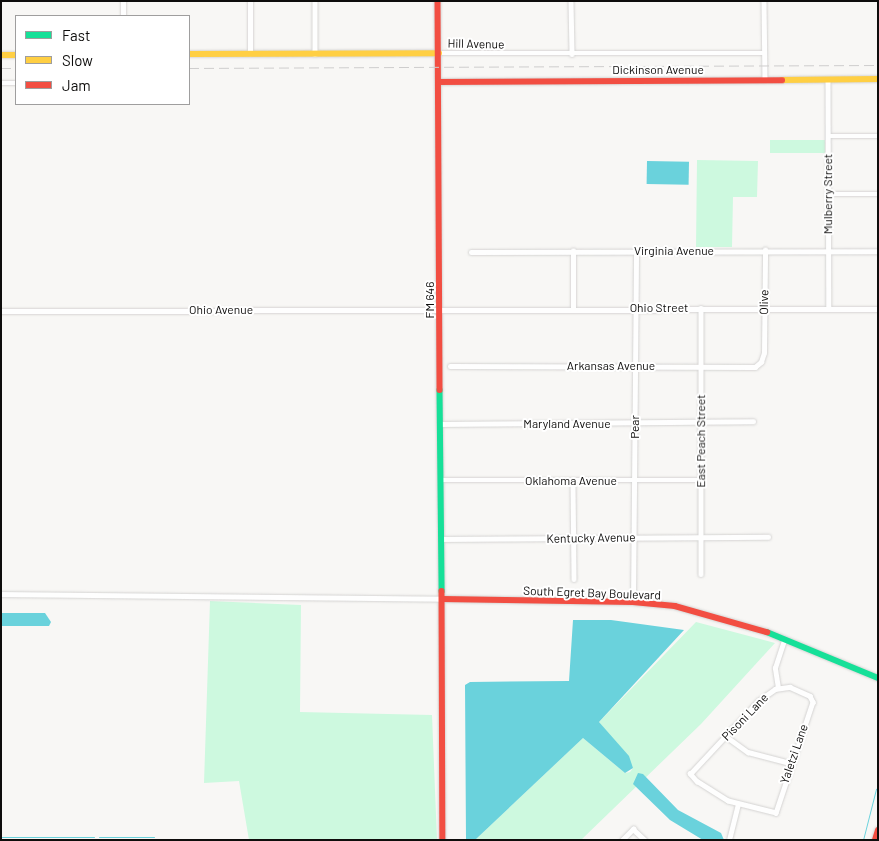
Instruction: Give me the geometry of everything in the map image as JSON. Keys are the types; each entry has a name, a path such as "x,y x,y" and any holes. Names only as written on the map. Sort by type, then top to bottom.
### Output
{"main road":[{"name":"FM 646","path":"438,1 443,840"},
{"name":"Hill Avenue","path":"190,54 439,53"},
{"path":"1,55 15,55"},
{"name":"Dickinson Avenue","path":"439,82 878,79"},
{"name":"South Egret Bay Boulevard","path":"442,599 633,602 704,613 784,640 878,678"},
{"path":"875,840 878,830"}],"street":[{"path":"123,1 123,15"},
{"path":"250,1 250,54"},
{"path":"315,1 315,54"},
{"path":"571,1 572,54"},
{"path":"764,1 765,79"},
{"name":"Hill Avenue","path":"439,53 764,53"},
{"name":"Mulberry Street","path":"828,79 829,308"},
{"path":"1,83 15,83"},
{"path":"828,136 878,136"},
{"path":"828,194 878,194"},
{"name":"Olive","path":"764,353 765,250"},
{"path":"573,251 573,308"},
{"name":"Virginia Avenue","path":"471,252 878,251"},
{"name":"Pear","path":"633,602 636,252"},
{"name":"Ohio Street","path":"440,308 878,309"},
{"name":"Ohio Avenue","path":"1,311 440,308"},
{"name":"East Peach Street","path":"701,308 701,574"},
{"name":"Arkansas Avenue","path":"450,366 755,367 762,362 764,353"},
{"name":"Maryland Avenue","path":"440,424 701,424 753,421"},
{"name":"Oklahoma Avenue","path":"441,480 573,482 701,480"},
{"path":"573,482 574,579"},
{"name":"Kentucky Avenue","path":"441,538 768,537"},
{"path":"1,594 442,599"},
{"path":"778,688 775,668 784,640"},
{"name":"Pisoni Lane","path":"738,804 717,796 690,774 727,737 758,701 778,688 790,687 810,696"},
{"name":"Yaletzi Lane","path":"738,804 776,813 790,763 812,702 810,696"},
{"path":"727,737 748,752 790,763"},
{"path":"729,840 738,804"},
{"path":"622,840 633,829 645,840"}],"green space":[{"path":"770,140 825,140 825,153 770,153"},
{"path":"697,160 758,161 757,197 733,197 732,247 696,247"},
{"path":"210,601 301,605 300,712 432,715 437,840 249,840 239,781 204,783"},
{"path":"696,622 775,643 701,724 581,840 475,840 583,738 625,773 630,772 633,768 599,722"}],"water":[{"path":"647,161 689,162 689,185 647,184"},
{"path":"1,613 45,613 51,622 49,626 1,626"},
{"path":"573,620 611,620 684,630 599,722 629,756 633,768 625,773 583,738 475,840 466,840 465,685 470,682 569,681"},
{"path":"638,773 643,774 678,810 721,833 724,840 703,840 670,820 633,784"}],"waterway":[{"path":"863,840 876,789"},
{"path":"1,837 94,837"},
{"path":"99,837 154,837"}],"railway":[{"path":"190,68 878,65"},
{"path":"1,68 15,68"}],"traffic: fast":[{"path":"440,390 442,591"},
{"path":"767,632 878,678"}],"traffic: slow":[{"path":"190,54 439,53"},
{"path":"1,55 15,55"},
{"path":"782,80 878,79"}],"traffic: jam":[{"path":"438,1 440,390"},
{"path":"439,82 782,80"},
{"path":"442,591 443,840"},
{"path":"442,599 633,602 675,606 767,632"},
{"path":"875,840 878,830"}]}
